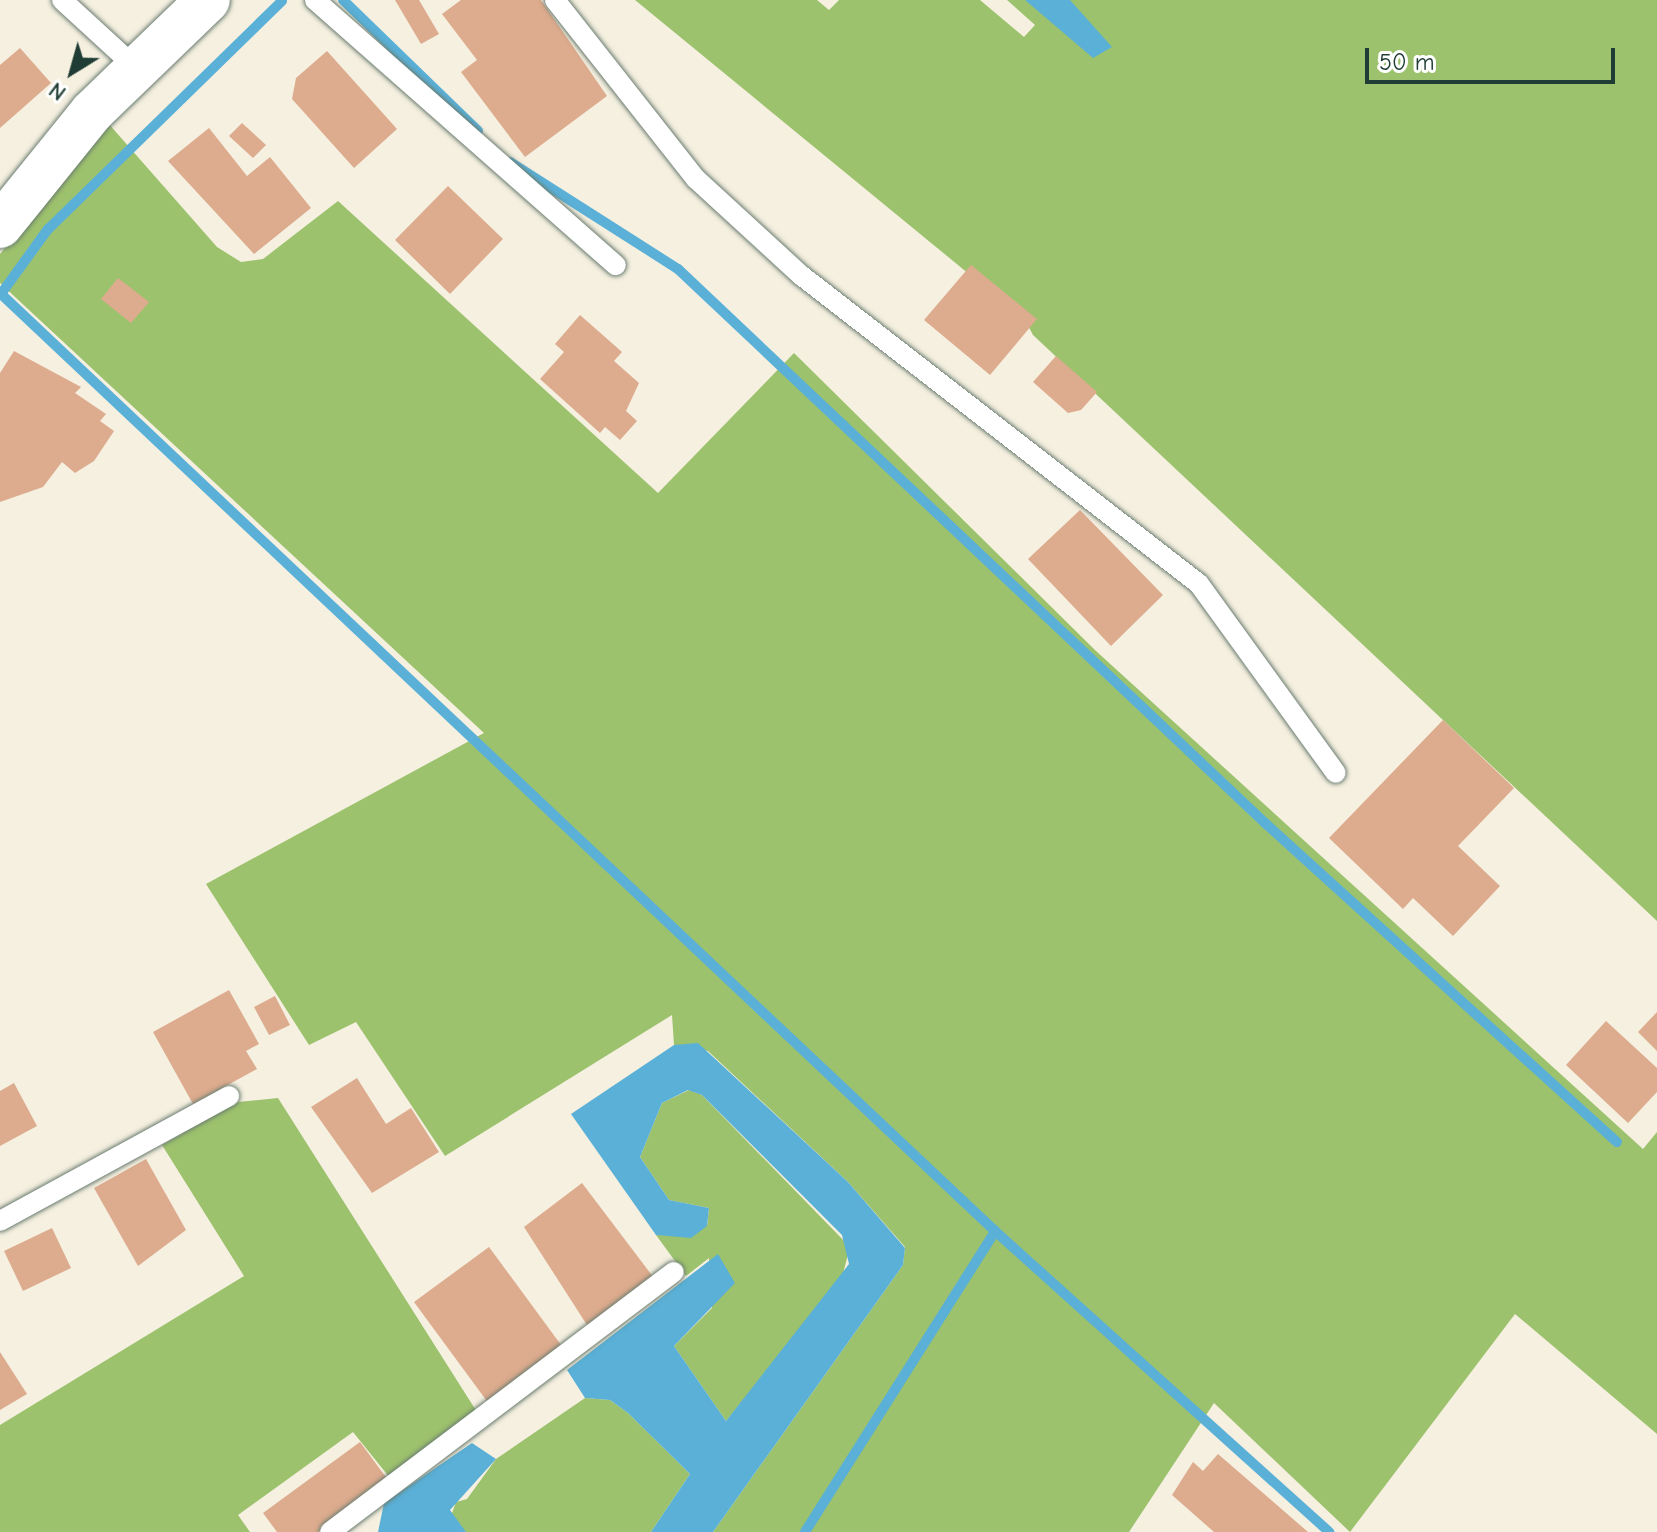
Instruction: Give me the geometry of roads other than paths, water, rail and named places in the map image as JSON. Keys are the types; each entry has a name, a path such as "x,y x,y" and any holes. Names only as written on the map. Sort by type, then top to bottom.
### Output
{"street":[{"path":"0,226 135,67 208,0"}],"lane":[{"path":"62,0 135,67"},
{"path":"315,0 616,265"},
{"path":"555,0 696,179 802,276 1199,584 1336,773"},
{"path":"0,1221 229,1096"},
{"path":"330,1532 674,1272"}],"water":[{"path":"1025,0 1070,0 1112,47 1093,58"},
{"path":"698,1043 848,1182 905,1248 903,1265 713,1532 651,1532 690,1474 628,1413 610,1400 585,1398 567,1370 718,1254 735,1283 674,1346 726,1421 849,1264 842,1235 702,1095 688,1090 662,1103 640,1157 669,1200 709,1208 707,1226 691,1238 656,1235 571,1114 674,1045"},
{"path":"472,1443 496,1459 450,1510 466,1532 378,1532 384,1503"}],"waterway":[{"path":"343,0 478,131"},
{"path":"282,1 48,229 1,294 995,1231 1329,1532"},
{"path":"510,162 678,269 1265,823 1617,1142"},
{"path":"805,1532 995,1231"}]}
